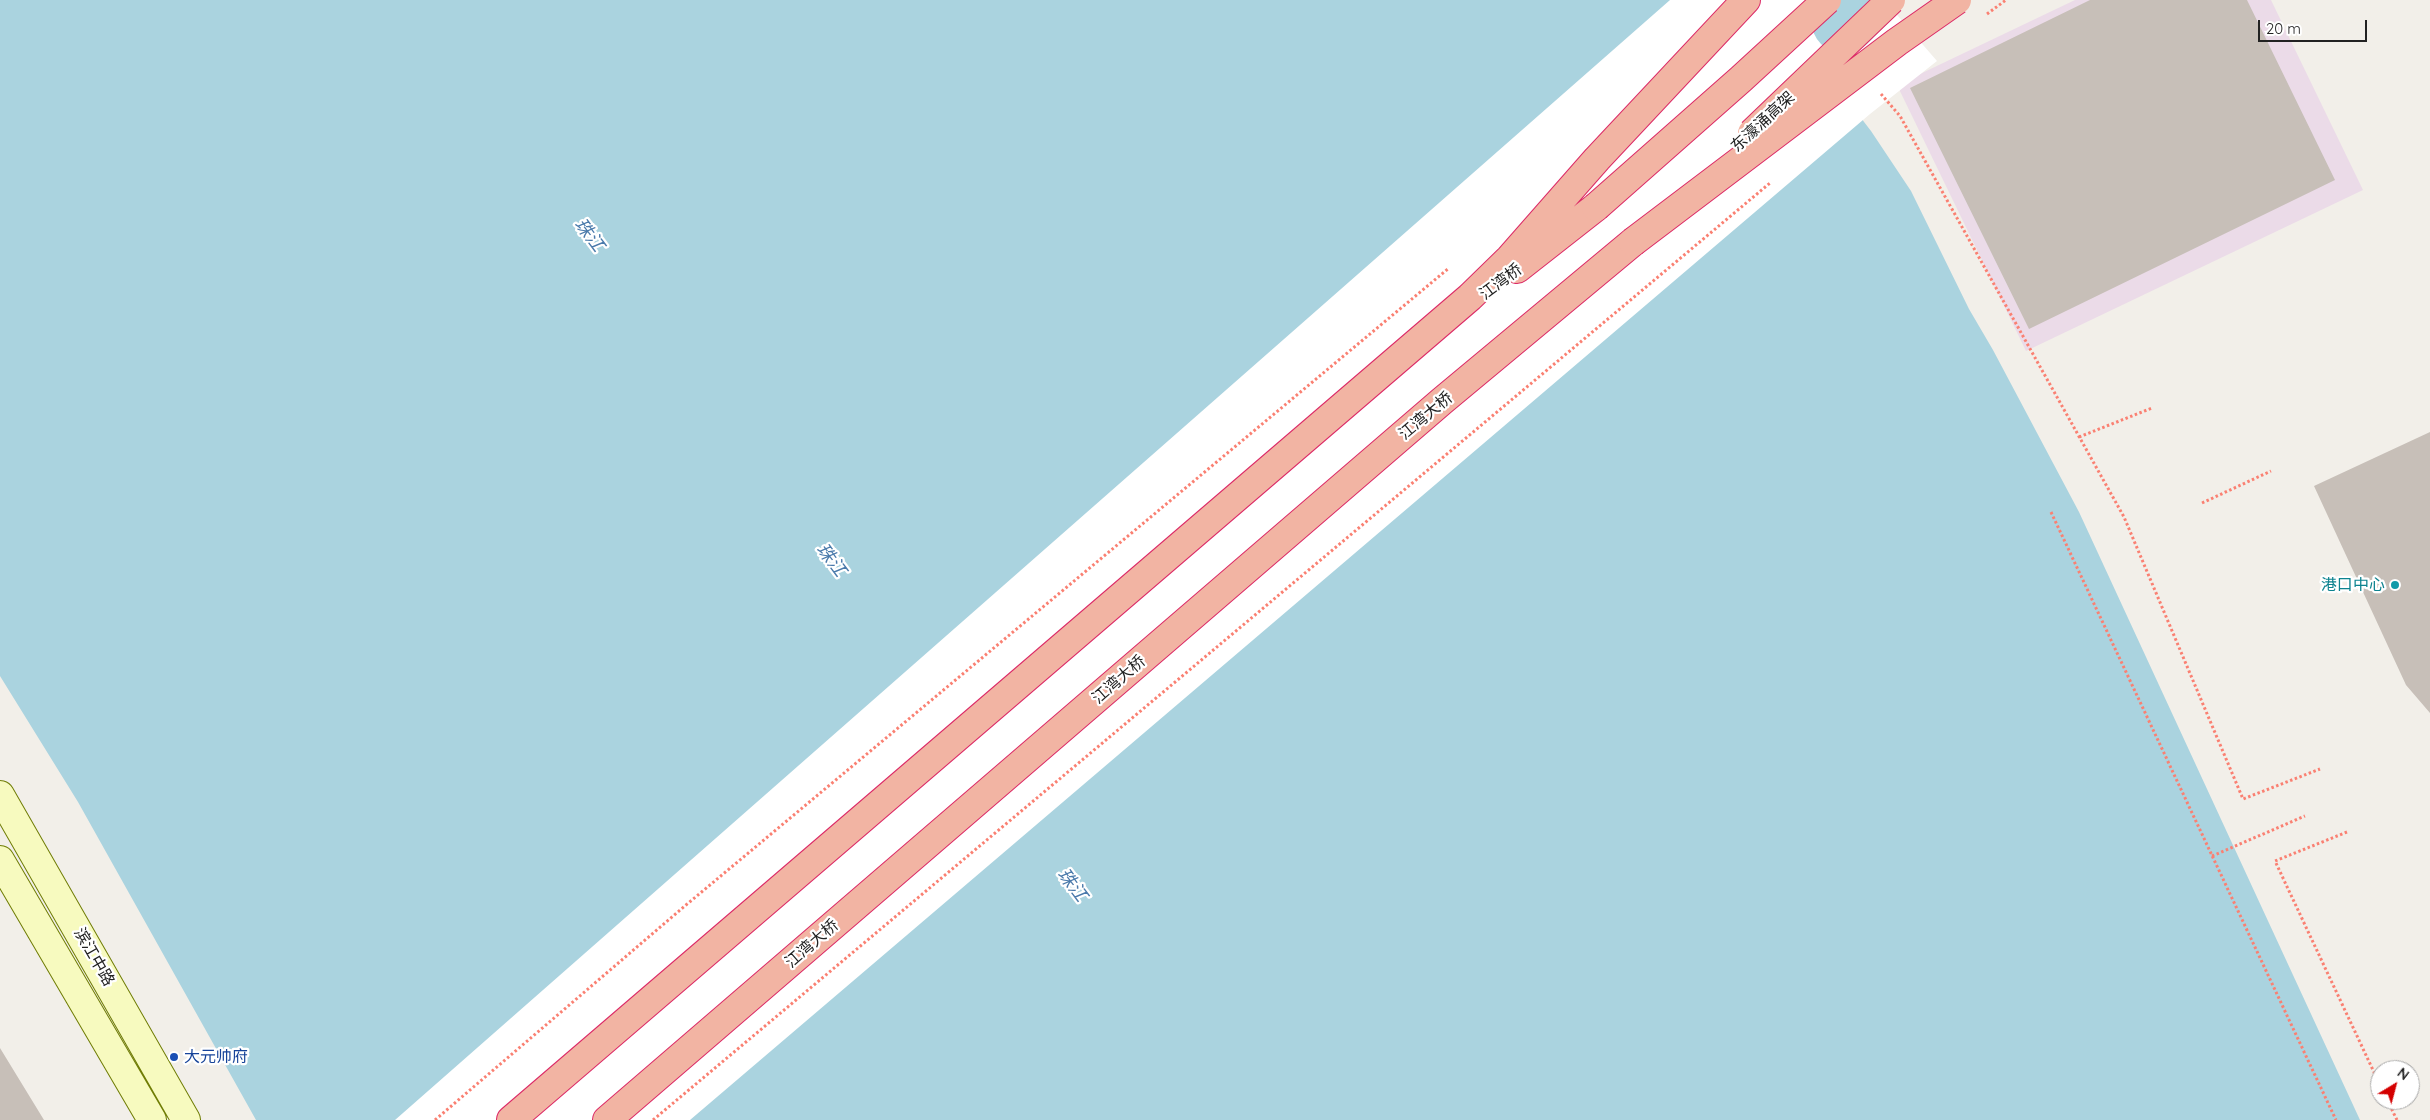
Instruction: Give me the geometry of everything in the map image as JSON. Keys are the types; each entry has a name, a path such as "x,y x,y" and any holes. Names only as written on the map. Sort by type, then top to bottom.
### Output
{"highway":[{"path":"511,1120 1405,355 1470,297 1510,258 1597,159 1746,0"},
{"name":"江湾桥","path":"1405,355 1596,207 1827,0"},
{"name":"东濠涌高架","path":"1633,242 1891,0"},
{"path":"1633,242 1897,42 1957,0"},
{"name":"江湾大桥","path":"607,1120 1435,408 1633,242"}],"main road":[{"name":"滨江中路","path":"0,795 186,1120"},
{"name":"滨江中路","path":"0,860 152,1120"}],"path":[{"path":"1875,87 1900,116 2124,517 2243,799 2320,770"},
{"path":"1873,100 1887,88"},
{"path":"653,1120 1772,181"},
{"path":"435,1120 686,905 1454,264"},
{"path":"2079,437 2152,408"},
{"path":"2202,503 2271,471"},
{"path":"2051,512 2336,1120"},
{"path":"2212,856 2305,816"},
{"path":"2347,832 2275,862 2370,1064"}],"shaded area":[{"path":"2075,0 2271,0 2363,190 2026,351 1897,85"}],"water":[{"name":"珠江","path":"0,0 1764,0 1811,53 1871,131 1911,191 1969,309 1993,350 2079,512 2360,1120 256,1120 78,802 0,676"}],"pier":[{"path":"1670,0 1884,0 1937,61 1870,114 690,1120 395,1120"}],"building":[{"path":"2090,0 2247,0 2335,180 2029,329 1910,88"},
{"name":"港口中心","path":"2430,432 2430,713 2406,685 2314,486"},
{"path":"0,1048 44,1120 0,1120"}],"waterway":[{"path":"1844,21 1865,0"}],"place":[{"name":"港口中心","path":"2395,585"},
{"name":"大元帅府","path":"174,1057"}]}
